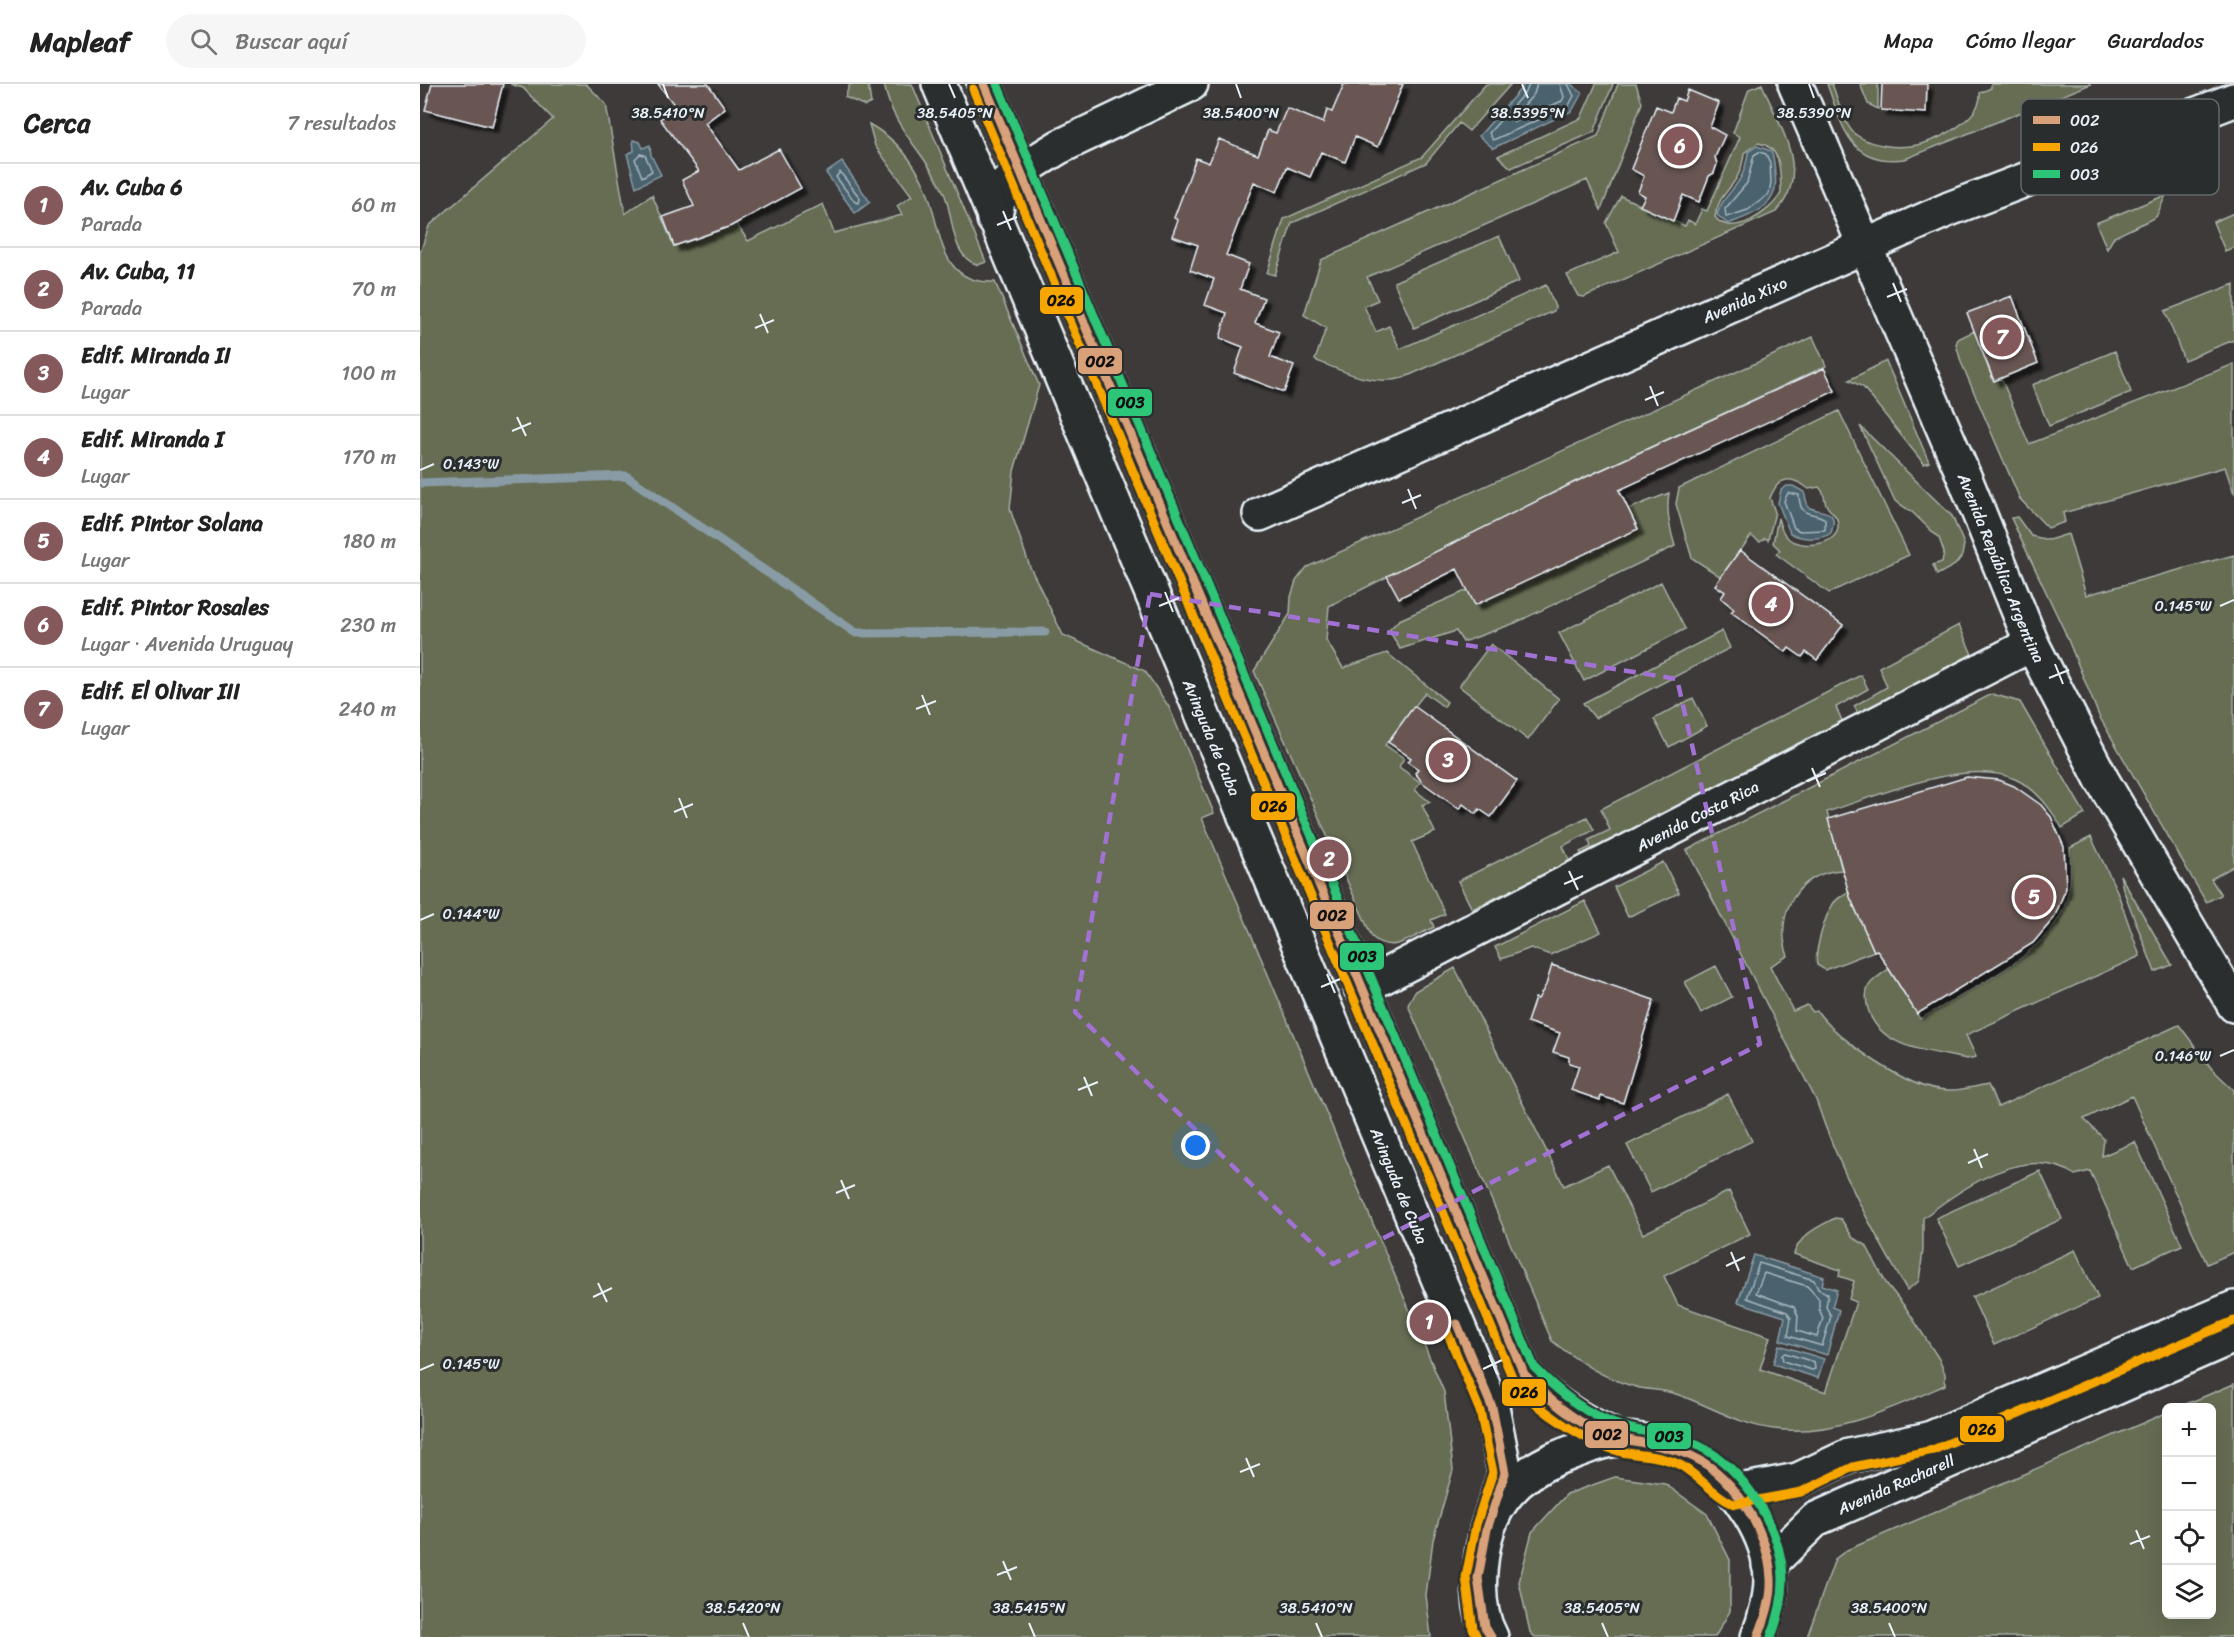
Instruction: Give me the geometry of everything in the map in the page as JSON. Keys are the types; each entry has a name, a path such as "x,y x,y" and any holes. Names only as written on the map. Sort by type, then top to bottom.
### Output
{"street":[{"name":"Avinguda de Cuba","path":"939,84 1492,1407 1505,1473 1487,1529"},
{"path":"994,219 1000,189 1020,171 1059,147 1191,84"},
{"name":"Avenida República Argentina","path":"1795,84 1970,491 2032,644 2102,780 2234,1005"},
{"path":"989,99 1015,135 1031,144 1059,147"},
{"path":"989,99 1524,1374 1546,1396 1575,1419 1620,1439 1661,1444 1703,1462 1735,1492 1759,1532 1771,1580 1758,1637"},
{"name":"Avenida Xixo","path":"2219,106 2234,100"},
{"name":"Avenida Xixo","path":"1260,514 1864,246 1949,209 2021,181"},
{"name":"Avenida Costa Rica","path":"1362,988 2032,644"},
{"name":"Avenida Racharell","path":"1735,1492 1798,1480 1850,1456 1929,1438 2234,1308"},
{"name":"Avenida Racharell","path":"1768,1565 1816,1519 2234,1336"},
{"path":"1491,1637 1485,1627 1478,1578 1487,1529 1507,1491 1537,1467 1580,1449 1620,1439"}],"highlighted area":[{"path":"1150,594 1677,679 1760,1044 1333,1264 1075,1012"}],"green space":[{"path":"510,84 586,84 606,104 625,214 652,195 674,246 704,236 734,220 748,241 823,204 834,233 902,215 897,206 912,196 875,146 869,124 888,136 916,169 926,189 945,251 952,264 962,274 976,280 995,282 1039,385 1014,471 1010,509 1030,567 1063,635 1145,671 1169,707 1214,813 1202,818 1444,1392 1453,1470 1433,1540 1426,1595 1431,1637 420,1637 420,253 429,226 553,119 523,88"},
{"path":"850,84 868,84 871,103 865,106 845,97"},
{"path":"884,84 912,84 986,262 978,265 969,261 962,254 954,235 944,193 937,178 902,128 888,100"},
{"path":"1486,84 1511,84 1469,131 1459,123 1426,163 1292,223 1275,275 1267,273 1284,219 1422,157"},
{"path":"1596,84 1613,84 1594,132 1511,168 1498,156 1581,118"},
{"path":"1618,84 1636,84 1642,103 1601,210 1587,180 1367,277 1378,300 1364,306 1376,332 1389,326 1400,349 1546,285 1555,307 1554,311 1403,378 1369,379 1315,360 1326,328 1304,315 1321,260 1598,136"},
{"path":"1762,84 1789,149 1792,181 1787,197 1776,212 1584,297 1578,296 1567,275 1619,252 1606,223 1621,196 1685,226 1688,220 1695,224 1702,209 1707,211 1740,137 1733,133 1749,89","holes":["1758,143 1766,145 1776,155 1780,169 1781,193 1760,215 1740,224 1722,223 1715,217 1717,208 1739,174 1744,153"]},
{"path":"1827,84 1832,84 1844,117 1855,134 1876,144 1901,147 1926,142 1958,127 1974,111 1979,102 1980,93 1991,88 1991,84 2091,84 2054,99 2021,99 2021,112 1905,159 1886,160 1860,150 1851,140 1838,115"},
{"path":"1860,84 1878,84 1878,109 1868,104"},
{"path":"2166,195 2156,217 2114,237 2107,249 2096,223"},
{"path":"2234,213 2234,247 2225,251 2213,222"},
{"path":"1499,236 1519,281 1414,328 1394,282"},
{"path":"2234,284 2234,340 2184,360 2165,311"},
{"path":"1974,331 1993,380 2001,378 2029,444 2234,364 2234,494 2225,467 2063,513 2065,522 2048,528 2020,499 1961,362 1956,344 1958,339"},
{"path":"1813,337 1826,366 1575,482 1329,606 1326,640 1343,668 1387,653 1447,702 1444,707 1425,693 1385,745 1404,758 1399,767 1420,782 1415,790 1430,802 1422,805 1435,832 1412,842 1445,914 1431,920 1434,927 1402,942 1387,944 1372,937 1254,671 1290,614 1291,597 1296,581 1307,567"},
{"path":"2115,351 2131,392 2049,426 2032,385"},
{"path":"1886,361 1929,462 1924,464 1863,387 1849,380"},
{"path":"1839,411 1909,555 1829,593 1776,554 1780,550 1773,543 1778,518 1787,537 1802,544 1819,544 1827,541 1837,531 1838,524 1837,518 1827,507 1824,494 1819,487 1809,489 1797,482 1786,480 1777,485 1770,498 1775,512 1768,540 1765,538 1760,542 1751,536 1721,577 1692,558 1676,504 1679,488"},
{"path":"1860,426 1952,516 1964,544 1962,556 1955,565 1937,575 1933,565 1942,562 1944,552 1939,538 1912,512 1895,501"},
{"path":"1669,493 1669,520 1675,546 1515,623 1463,642 1456,631 1400,649 1389,630 1399,620 1468,590 1638,529 1628,509"},
{"path":"2017,517 2031,536 2049,540 2068,534 2086,595 2234,555 2234,866 2211,879 2221,895 2206,902 2099,716 2064,630 2011,518"},
{"path":"1661,582 1685,629 1584,681 1559,633"},
{"path":"1959,625 1974,659 1860,717 1854,706 1887,687 1879,667"},
{"path":"1722,631 1730,648 1595,718 1583,703"},
{"path":"1491,644 1559,699 1528,740 1459,686"},
{"path":"1861,675 1868,689 1836,707 1844,725 1583,856 1580,852 1591,847 1589,840 1610,830 1601,809"},
{"path":"1992,694 2020,702 2085,814 2062,828 2053,813 2030,788 2015,779 1995,773 1972,773 1921,781 1827,812 1842,870 1826,873 1813,879 1793,898 1784,926 1784,941 1788,956 1770,966 1793,1011 1807,1005 1813,1012 1817,1011 1827,1023 1857,1049 1894,1073 1913,1082 1946,1091 1988,1085 1998,1107 2179,1025 2212,1069 2234,1090 2234,1252 2207,1264 2132,1096 2084,1119 2104,1139 2102,1156 2135,1142 2182,1245 2133,1267 2090,1171 2075,1175 2056,1166 2036,1164 2016,1166 1975,1183 1923,1218 1923,1250 1919,1281 1907,1290 1857,1198 1816,1100 1687,850"},
{"path":"1693,698 1707,726 1669,747 1654,719"},
{"path":"1587,817 1594,830 1563,846 1570,862 1472,909 1458,881"},
{"path":"2091,837 2117,891 2140,956 1966,1035 1976,1057 1967,1059 1909,1046 1895,1041 1874,1023 1866,1001 1867,989 1873,981 1889,969 1920,1019 1999,973 2037,944 2052,928 2068,896 2071,872 2070,848"},
{"path":"1663,862 1679,893 1628,917 1614,887"},
{"path":"2120,875 2172,965 2155,972 2123,889"},
{"path":"1848,892 1874,951 1825,970 1817,965 1816,959 1821,934 1833,904"},
{"path":"1585,901 1601,932 1550,955 1531,948 1501,959 1495,947"},
{"path":"1716,966 1732,997 1701,1013 1685,982"},
{"path":"1455,968 1564,1186 1608,1165 1643,1234 1729,1191 1750,1234 1664,1276 1678,1305 1770,1337 1760,1369 1826,1392 1856,1302 1849,1299 1854,1281 1839,1276 1840,1270 1794,1254 1801,1241 1810,1232 1835,1218 1841,1219 1853,1238 1866,1245 1886,1283 1906,1308 1939,1359 1945,1374 1945,1385 1884,1411 1840,1425 1818,1429 1774,1429 1736,1419 1676,1394 1627,1385 1582,1363 1552,1341 1408,1005 1415,991"},
{"path":"1728,1094 1752,1141 1651,1192 1627,1145"},
{"path":"2040,1171 2062,1219 1959,1266 1936,1218"},
{"path":"2075,1250 2098,1298 1994,1345 1972,1297"},
{"path":"2234,1384 2234,1637 1807,1637 1835,1559 1847,1550 2162,1415 2162,1619 2216,1619 2216,1403 2189,1403"},
{"path":"1615,1477 1665,1484 1707,1514 1730,1560 1730,1611 1715,1637 1535,1637 1530,1632 1519,1582 1532,1532 1567,1494"}],"water":[{"path":"1525,84 1571,84 1582,93 1572,111 1493,148 1479,136"},
{"path":"633,140 640,142 643,148 650,145 651,155 661,175 636,187 627,154 634,151"},
{"path":"1757,146 1771,151 1772,154 1775,185 1773,194 1763,208 1728,224 1717,215 1724,200 1742,174 1748,152"},
{"path":"842,162 870,202 855,213 826,173"},
{"path":"1787,486 1793,486 1804,492 1808,507 1831,515 1833,525 1831,533 1827,536 1810,538 1790,533 1778,503 1781,490"},
{"path":"1754,1255 1824,1277 1822,1285 1837,1290 1832,1307 1839,1310 1827,1355 1780,1340 1785,1317 1738,1302"},
{"path":"1779,1345 1824,1359 1818,1378 1773,1364"}],"building":[{"path":"432,84 503,84 492,127 425,110"},
{"path":"658,84 708,84 725,108 705,123 739,170 779,149 801,188 731,226 674,246 663,217 694,206 682,180 699,171 660,119 676,107"},
{"path":"1344,84 1403,84 1378,147 1355,137 1345,162 1321,152 1310,177 1287,167 1277,192 1254,182 1226,255 1249,264 1240,289 1264,298 1255,323 1279,332 1270,357 1294,366 1284,392 1234,373 1243,347 1220,338 1227,313 1205,305 1214,279 1190,270 1198,245 1172,236 1178,220 1174,218 1196,158 1209,163 1219,139 1258,155 1268,130 1276,133 1287,108 1323,123 1327,110 1332,112"},
{"path":"1882,84 1927,84 1926,113 1881,110"},
{"path":"1688,90 1719,103 1710,127 1725,135 1715,157 1717,164 1714,173 1709,176 1699,202 1683,195 1673,221 1640,206 1645,196 1638,192 1644,176 1631,169 1656,106 1671,112 1676,98 1684,101"},
{"path":"2012,296 2038,363 1994,381 1967,313"},
{"path":"1824,368 1835,391 1619,490 1638,529 1475,605 1457,569 1399,598 1387,576 1575,482"},
{"path":"1740,550 1843,625 1817,660 1806,652 1802,657 1789,648 1786,652 1731,612 1734,609 1721,598 1725,592 1715,585"},
{"path":"1414,706 1517,781 1491,817 1479,809 1476,814 1463,804 1459,809 1423,783 1415,773 1418,769 1408,762 1411,758 1388,742"},
{"path":"1967,777 1999,780 2014,786 2041,805 2051,817 2064,847 2066,888 2054,918 2033,943 1917,1014 1877,950 1874,951 1850,897 1828,819"},
{"path":"1552,965 1654,1000 1623,1103 1601,1096 1600,1100 1571,1090 1579,1066 1569,1063 1569,1057 1553,1052 1560,1033 1527,1022 1535,998 1538,999 1546,985"}],"waterway":[{"path":"420,483 626,476 856,633 1045,632"}],"transit line":[{"name":"002","path":"984,84 1524,1374 1557,1405 1586,1425 1618,1438 1684,1453 1701,1461 1732,1487 1755,1522 1769,1560 1770,1594 1758,1637"},
{"name":"003","path":"997,84 1534,1367 1564,1395 1598,1417 1624,1427 1690,1442 1715,1456 1731,1469 1758,1502 1776,1540 1781,1560 1782,1594 1771,1637"},
{"name":"026","path":"973,89 1513,1379 1534,1402 1578,1433 1608,1448 1673,1462 1686,1469 1724,1499 1736,1504 1801,1492 1853,1467 1933,1450 2234,1321"},
{"name":"002","path":"1457,1324 1492,1407 1505,1473 1487,1529 1478,1578 1485,1627 1491,1637"},
{"name":"026","path":"1446,1329 1480,1411 1493,1472 1476,1525 1466,1577 1473,1629 1477,1637"}],"place":[{"name":"Edif. Pintor Rosales","path":"1680,146"},
{"name":"Edif. El Olivar III","path":"2002,337"},
{"name":"Edif. Miranda I","path":"1771,604"},
{"name":"Edif. Miranda II","path":"1448,760"},
{"name":"Av. Cuba, 11","path":"1329,859"},
{"name":"Edif. Pintor Solana","path":"2034,897"},
{"name":"Av. Cuba 6","path":"1429,1322"}]}
